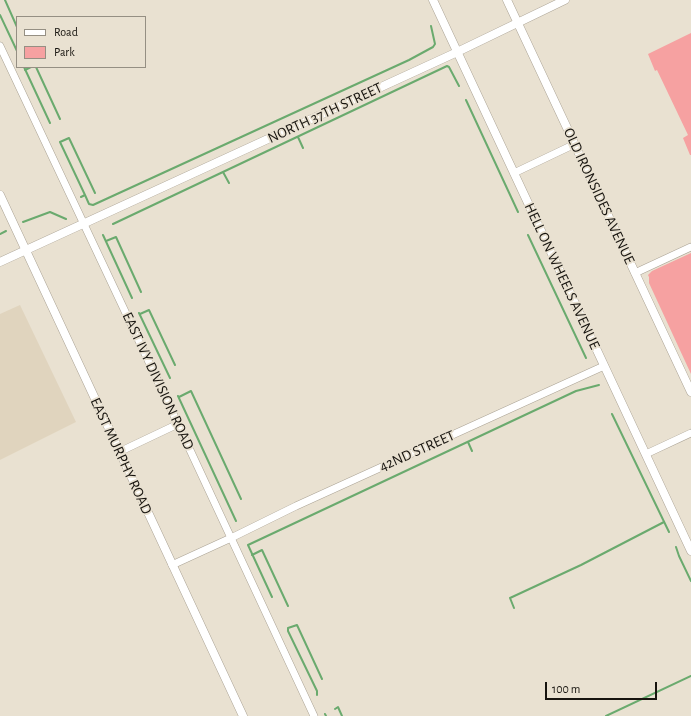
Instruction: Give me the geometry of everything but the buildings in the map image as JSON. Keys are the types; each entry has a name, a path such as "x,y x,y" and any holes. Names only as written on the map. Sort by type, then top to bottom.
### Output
{"street":[{"name":"HELL ON WHEELS AVENUE","path":"433,0 691,551"},
{"name":"OLD IRONSIDES AVENUE","path":"507,0 691,392"},
{"name":"NORTH 37TH STREET","path":"0,262 458,51 565,0"},
{"name":"EAST IVY DIVISION ROAD","path":"0,46 314,716"},
{"path":"514,173 575,144"},
{"name":"EAST MURPHY ROAD","path":"0,195 243,716"},
{"path":"635,273 691,246"},
{"name":"42ND STREET","path":"172,565 296,506 604,366"},
{"path":"120,452 178,424"},
{"path":"646,454 691,433"}],"shaded area":[{"path":"20,305 76,422 0,460 0,314"}],"green space":[{"path":"691,33 690,155 683,138 688,135 657,70 655,71 648,54"},
{"path":"691,253 691,374 649,283 648,275 652,271"}],"waterway":[{"path":"5,0 16,25"},
{"path":"0,15 16,49"},
{"path":"85,195 89,204 93,205 409,60 433,47 435,44 431,26"},
{"path":"113,224 447,66 449,67 459,86"},
{"path":"24,68 50,123"},
{"path":"25,70 29,68"},
{"path":"36,68 60,119"},
{"path":"466,100 518,212"},
{"path":"298,137 303,148"},
{"path":"81,197 85,195 60,142 69,138 95,193"},
{"path":"223,172 229,183"},
{"path":"23,222 50,212 66,219"},
{"path":"0,234 6,231"},
{"path":"103,235 132,298"},
{"path":"528,235 586,358"},
{"path":"106,241 116,237 141,292"},
{"path":"140,314 149,310 175,365"},
{"path":"139,313 170,378"},
{"path":"272,597 248,545 576,391 599,385"},
{"path":"179,397 191,391 241,499"},
{"path":"178,396 236,521"},
{"path":"612,414 669,532"},
{"path":"468,442 472,451"},
{"path":"514,608 510,598 581,565 664,522"},
{"path":"676,547 691,581"},
{"path":"252,555 262,550 288,606"},
{"path":"317,695 317,691 288,631 288,628 297,625 322,679"},
{"path":"606,716 691,676"},
{"path":"335,709 338,707 342,716"}]}
